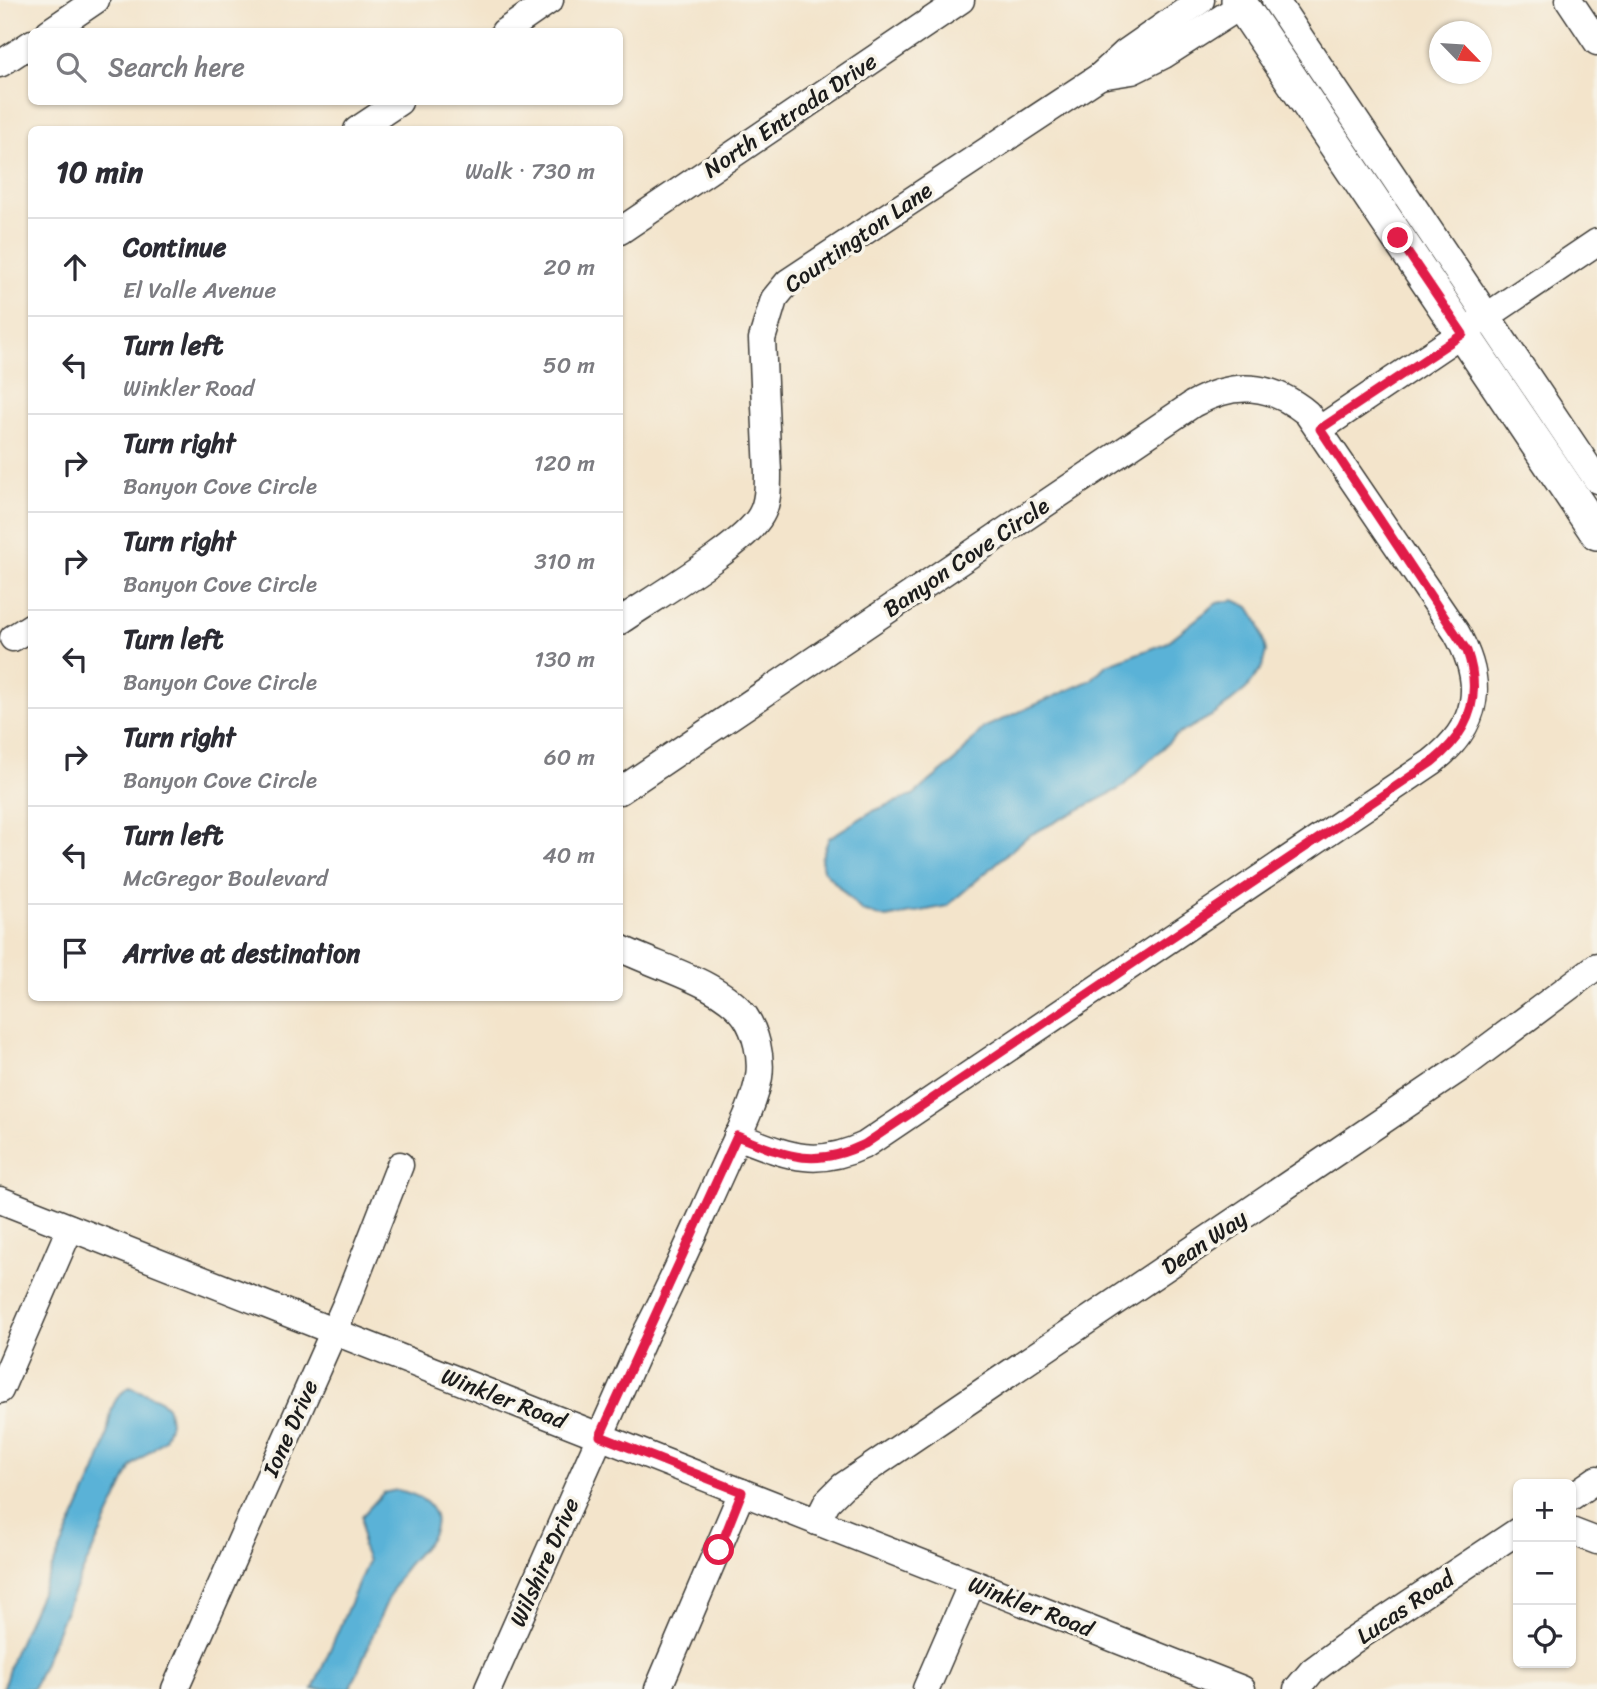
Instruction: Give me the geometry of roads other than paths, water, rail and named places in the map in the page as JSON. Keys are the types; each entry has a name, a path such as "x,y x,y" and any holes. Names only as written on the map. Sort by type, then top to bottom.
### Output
{"main road":[{"path":"1240,3 1475,326 1597,533"}],"street":[{"path":"55,28 96,0"},
{"path":"510,28 550,0"},
{"name":"North Entrada Drive","path":"623,229 961,0"},
{"name":"Courtington Lane","path":"623,619 733,544 761,515 768,494 762,339 774,299 788,282 1080,86 1100,76 1125,53 1201,0"},
{"path":"1275,0 1475,326 1597,480"},
{"path":"1569,0 1597,42"},
{"name":"Courtington Lane","path":"1100,76 1132,71 1164,55 1240,3"},
{"path":"0,64 28,46"},
{"path":"363,126 394,105"},
{"path":"1320,429 1597,242"},
{"name":"Banyon Cove Circle","path":"623,789 1210,394 1231,388 1251,387 1272,391 1292,400 1320,429 1467,651 1474,671 1475,692 1471,715 1462,733 1432,762 865,1144 826,1159 806,1159 737,1136"},
{"path":"600,1436 737,1136 759,1077 760,1057 745,1017 730,1000 623,949"},
{"name":"Dean Way","path":"817,1522 827,1502 843,1486 1462,1067 1597,966"},
{"name":"Ione Drive","path":"175,1689 333,1331 400,1165"},
{"name":"Winkler Road","path":"0,1200 1241,1689"},
{"path":"0,1390 70,1228"},
{"name":"Wilshire Drive","path":"488,1689 600,1436"},
{"path":"1576,1494 1597,1479"},
{"path":"658,1689 742,1492"},
{"path":"1576,1533 1597,1541"},
{"name":"Lucas Road","path":"1297,1689 1312,1671 1351,1642 1513,1534"},
{"path":"926,1689 972,1583"}],"water":[{"path":"1234,600 1249,607 1259,623 1266,651 1262,667 1246,689 1217,713 1175,736 1121,788 1028,836 947,906 886,918 862,911 823,870 821,859 829,838 871,812 913,795 956,760 983,728 1091,680 1106,665 1166,643 1217,603"},
{"path":"130,1387 159,1399 168,1408 170,1423 164,1440 132,1466 76,1586 33,1689 3,1689 13,1655 95,1472 105,1444 114,1403"},
{"path":"397,1490 414,1495 429,1505 435,1516 434,1532 407,1565 396,1584 350,1689 313,1689 368,1561 362,1546 362,1516 383,1493"}]}
